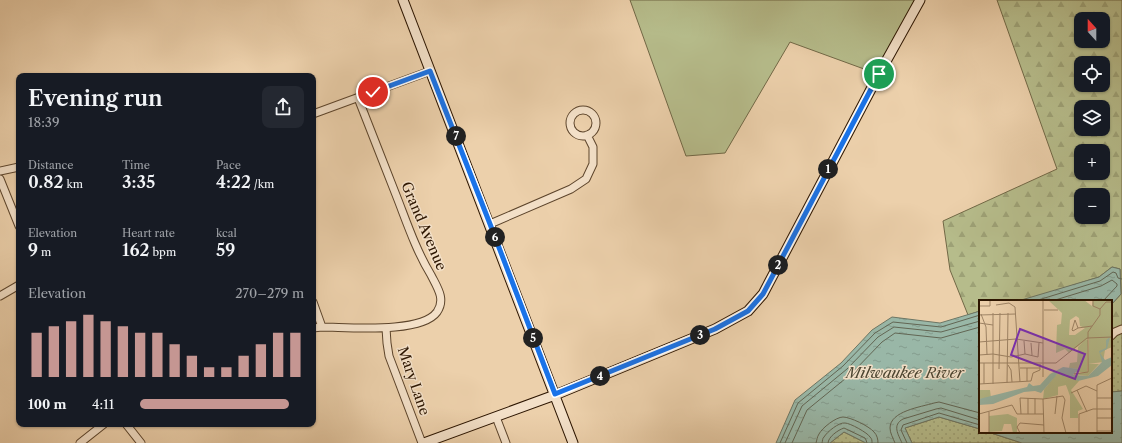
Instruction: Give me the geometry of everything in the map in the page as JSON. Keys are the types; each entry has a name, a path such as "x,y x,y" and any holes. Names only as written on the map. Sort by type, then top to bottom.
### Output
{"street":[{"path":"403,0 574,443"},
{"path":"423,443 555,394 715,329 748,311 763,294 879,74 920,0"},
{"path":"316,113 430,71"},
{"name":"Grand Avenue","path":"316,328 386,328 414,324 429,318 437,312 442,301 441,295 417,248 358,98"},
{"path":"490,224 570,189 586,179 593,164 593,147 587,135"},
{"path":"0,171 16,168"},
{"path":"0,179 16,219"},
{"path":"0,296 16,287"},
{"path":"316,310 322,327"},
{"name":"Mary Lane","path":"386,328 389,356 423,443"},
{"path":"1112,335 1122,329"},
{"path":"496,417 506,443"},
{"path":"80,443 100,427"},
{"path":"128,427 141,443"}],"green space":[{"path":"630,0 920,0 875,73 790,42 725,153 686,156"},
{"path":"997,0 1122,0 1122,327 1112,332 1112,304 1121,294 1120,269 1112,267 1099,277 1022,300 979,300 979,311 968,315 950,270 943,221 1057,169"},
{"path":"1122,329 1122,391 1112,392 1112,334"},
{"path":"939,417 979,429 979,433 991,433 1022,443 912,443 905,428"},
{"path":"844,432 866,443 830,443"}],"water":[{"path":"1112,267 1120,269 1121,294 1112,304 1112,300 1021,300 1099,277"},
{"name":"Milwaukee River","path":"979,311 979,429 939,417 905,428 912,443 866,443 844,432 830,443 776,443 795,400 841,363 872,330 892,317 940,323"},
{"path":"1122,391 1122,443 1022,443 991,433 1112,433 1112,392"}],"route":[{"path":"373,92 430,71 555,394 715,329 748,311 763,294 879,74"}]}
